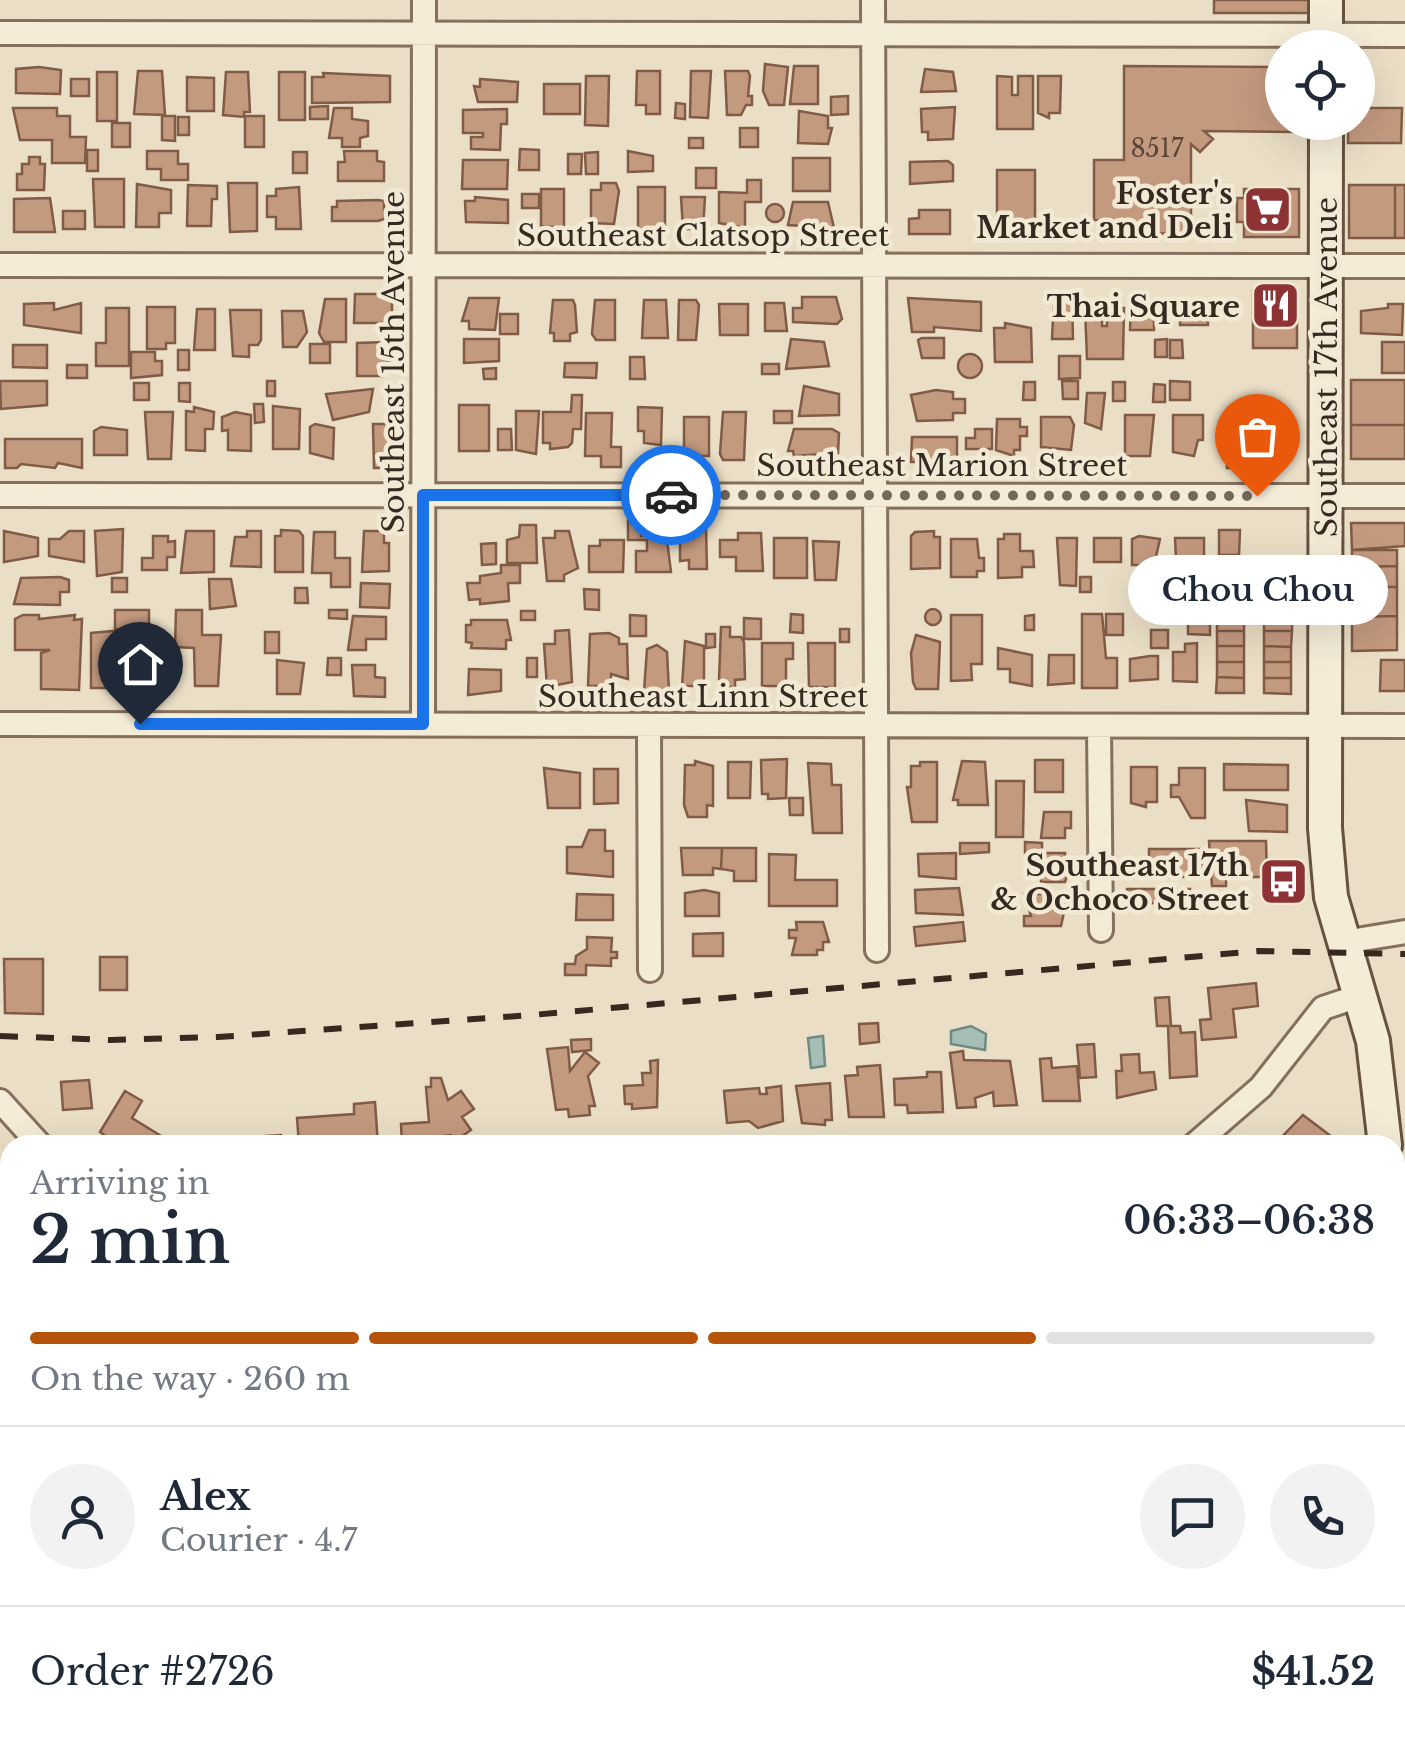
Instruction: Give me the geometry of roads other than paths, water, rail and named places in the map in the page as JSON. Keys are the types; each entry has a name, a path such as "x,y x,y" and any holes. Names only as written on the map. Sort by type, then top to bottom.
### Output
{"main road":[{"path":"1326,0 1326,30"},
{"name":"Southeast 17th Avenue","path":"1326,140 1328,867 1344,942 1373,1041 1384,1135"}],"street":[{"name":"Southeast 15th Avenue","path":"423,724 424,0"},
{"path":"872,0 877,950"},
{"path":"0,33 872,33 1265,40"},
{"path":"1375,37 1405,35"},
{"name":"Southeast Clatsop Street","path":"0,265 1405,266"},
{"name":"Southeast Marion Street","path":"0,495 1405,496"},
{"name":"Southeast Linn Street","path":"0,724 1405,726"},
{"path":"650,726 650,970"},
{"path":"1099,726 1101,930"},
{"path":"1344,942 1405,932"},
{"path":"1206,1135 1261,1088 1323,1008 1362,995"},
{"path":"0,1101 31,1135"}],"water":[{"path":"971,1026 986,1034 985,1050 951,1044 951,1031"},
{"path":"823,1036 825,1066 811,1068 808,1038"}],"railway":[{"path":"0,1036 111,1040 218,1037 532,1015 1258,951 1405,954"}],"place":[{"name":"Foster's Market and Deli","path":"1268,210"},
{"name":"Thai Square","path":"1275,306"},
{"name":"Chou Chou","path":"1257,496"},
{"name":"Southeast 17th & Ochoco Street","path":"1284,882"}]}
